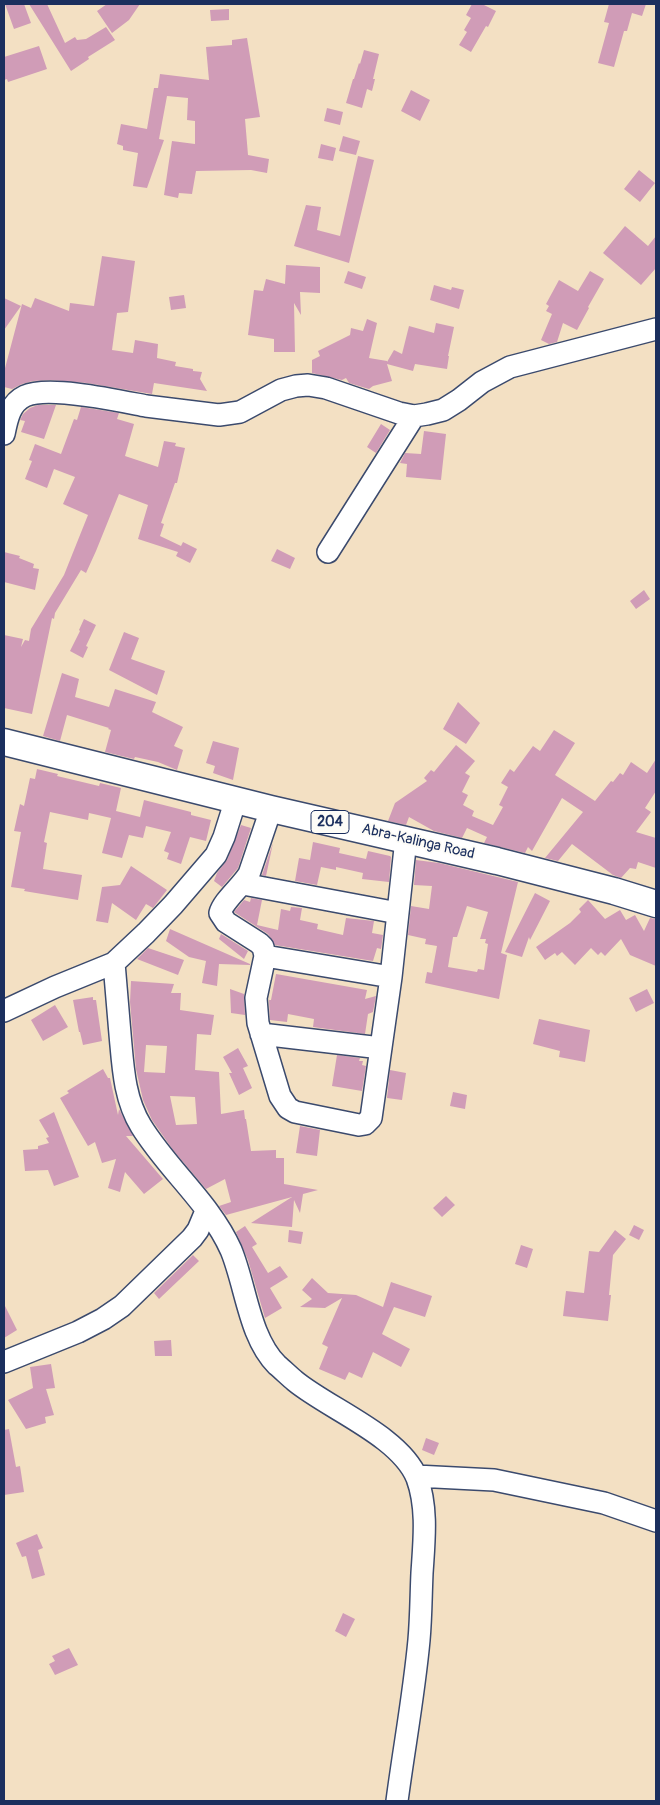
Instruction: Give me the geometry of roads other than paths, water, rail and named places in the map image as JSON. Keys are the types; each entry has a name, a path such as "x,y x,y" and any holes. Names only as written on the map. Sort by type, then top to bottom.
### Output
{"main road":[{"name":"Abra-Kalinga Road","path":"4,742 271,809 406,839 614,891 656,904"}],"street":[{"path":"4,434 8,408 26,395 36,393 75,394 218,415 240,412 281,390 308,385 326,388 399,413 414,416 442,410 459,400 482,382 510,367 656,329"},
{"path":"328,552 414,416"},
{"path":"4,1011 114,962 166,912 216,855 236,799"},
{"path":"271,809 253,862 243,884 222,907 220,913 226,922 259,943 263,948 265,956 256,998 256,1015 277,1089 288,1108 295,1112 359,1125 365,1124 371,1118 406,839"},
{"path":"243,884 398,913"},
{"path":"265,956 390,977"},
{"path":"114,962 124,1084 130,1103 140,1124 152,1142 206,1211 230,1249 261,1340 274,1362 295,1382 387,1442 404,1457 416,1476 422,1495 424,1534 419,1640 397,1801"},
{"path":"261,1034 381,1048"},
{"path":"4,1362 78,1332 103,1319 122,1306 192,1238 198,1230 206,1211"},
{"path":"416,1476 494,1480 604,1503 656,1521"}]}
